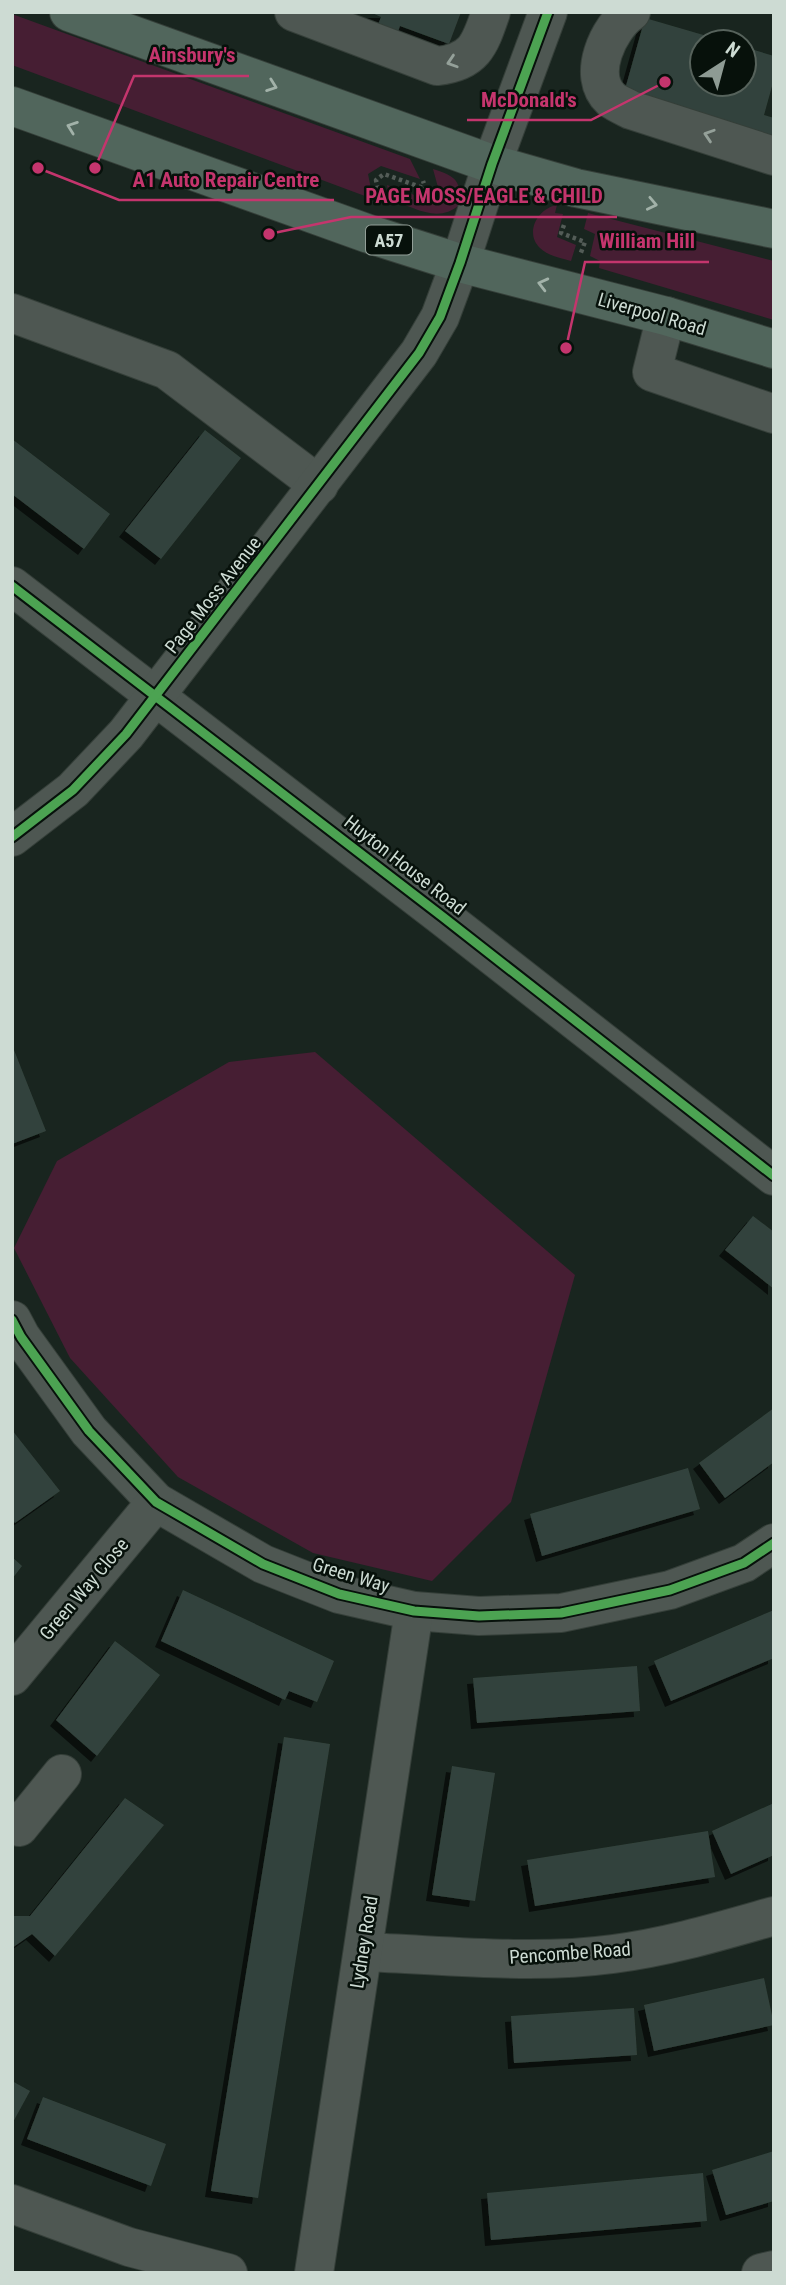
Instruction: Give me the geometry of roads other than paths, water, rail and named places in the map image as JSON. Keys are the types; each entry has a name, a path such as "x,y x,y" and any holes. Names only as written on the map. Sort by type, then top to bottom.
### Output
{"highway":[{"path":"69,12 492,164 576,188 774,229"},
{"name":"Liverpool Road","path":"12,106 460,263 666,316 774,349"}],"street":[{"path":"294,12 437,66 451,65 470,56 480,44 491,12"},
{"name":"Page Moss Avenue","path":"12,837 73,790 126,734 419,353 440,317 548,12"},
{"path":"631,12 615,25 600,65 601,79 610,98 631,110 774,156"},
{"path":"12,313 167,370 319,485"},
{"path":"666,316 652,372 774,414"},
{"name":"Huyton House Road","path":"12,586 443,917 774,1176"},
{"name":"Green Way","path":"12,1320 20,1337 89,1431 156,1502 263,1564 340,1594 414,1611 480,1616 561,1613 670,1590 744,1563 774,1543"},
{"name":"Green Way Close","path":"12,1676 156,1502"},
{"name":"Lydney Road","path":"314,2273 414,1611"},
{"path":"12,1821 19,1826 62,1774"},
{"name":"Pencombe Road","path":"363,1951 527,1959 613,1954 700,1937 774,1916"},
{"path":"12,2204 129,2247 228,2273"},
{"path":"761,2273 774,2270"}],"place":[{"name":"McDonald's","path":"665,82"},
{"name":"A1 Auto Repair Centre","path":"38,168"},
{"name":"Ainsbury's","path":"95,168"},
{"name":"PAGE MOSS/EAGLE & CHILD","path":"269,234"},
{"name":"William Hill","path":"566,348"}]}
